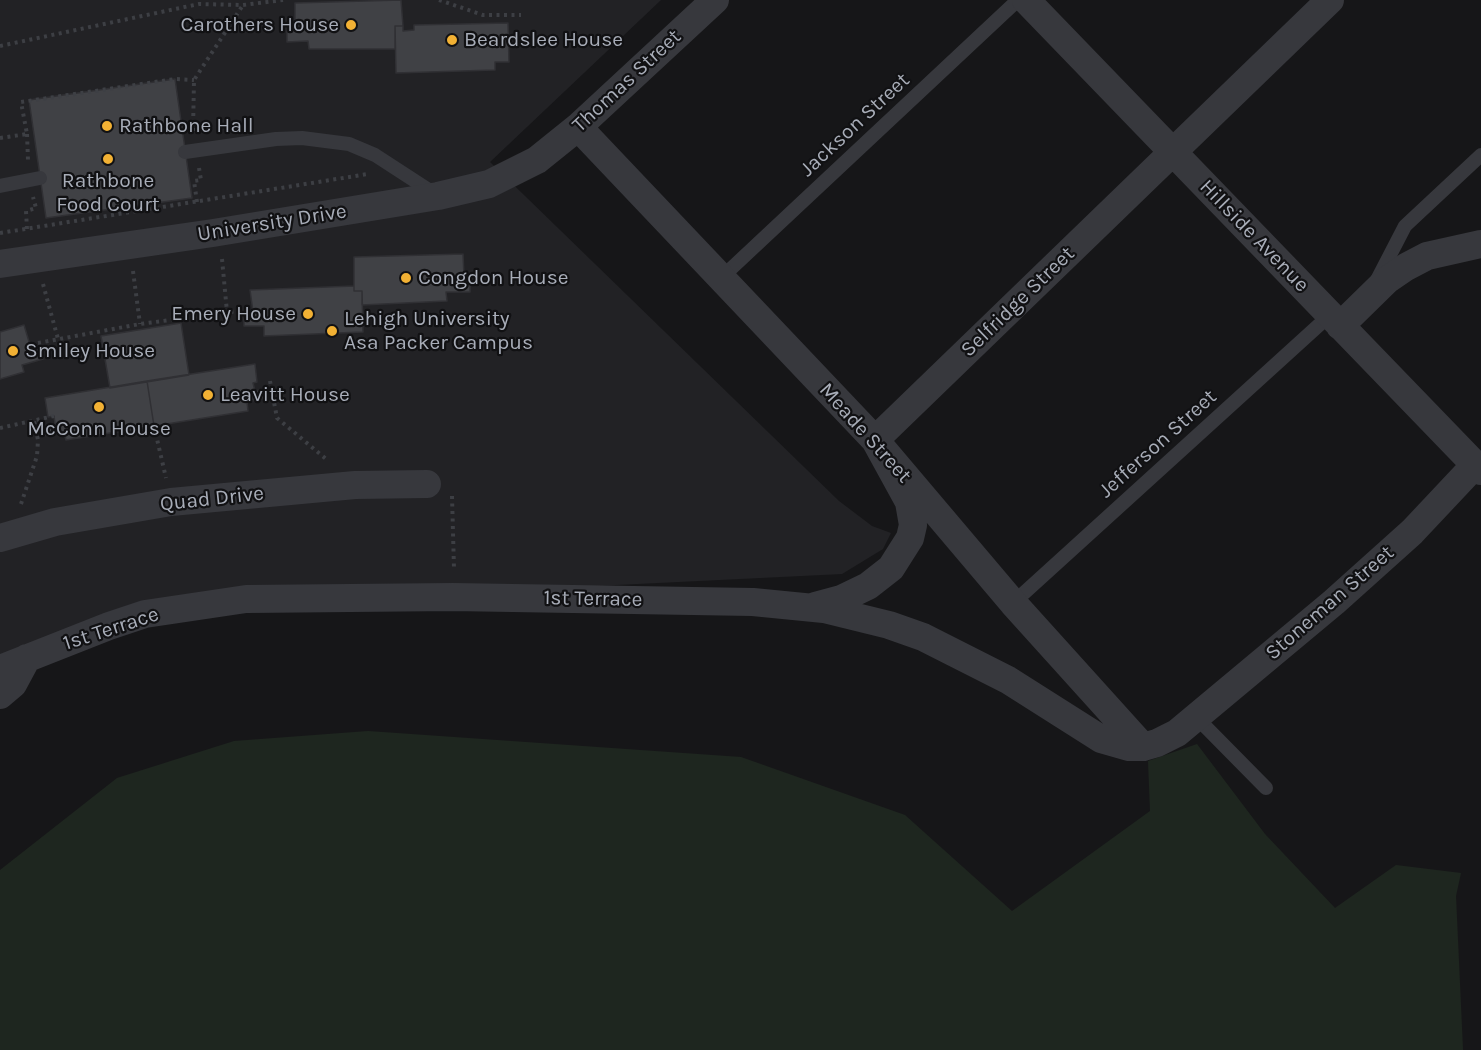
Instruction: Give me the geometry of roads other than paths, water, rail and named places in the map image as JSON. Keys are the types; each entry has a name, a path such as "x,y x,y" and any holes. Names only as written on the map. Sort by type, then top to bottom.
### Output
{"street":[{"name":"Thomas Street","path":"537,160 578,127 715,0"},
{"name":"Hillside Avenue","path":"1026,0 1478,468"},
{"name":"Selfridge Street","path":"874,440 1329,0"},
{"name":"Meade Street","path":"578,127 874,440 1013,603 1143,747"},
{"name":"University Drive","path":"0,264 219,232 438,196 489,184 537,160"},
{"path":"1335,320 1387,280 1427,256 1481,244"},
{"path":"810,607 841,599 868,586 891,568 910,538 913,525 909,502 874,440"},
{"name":"Stoneman Street","path":"1186,725 1352,586 1478,468"},
{"name":"Quad Drive","path":"0,538 55,522 171,502 355,484 427,484"},
{"name":"1st Terrace","path":"0,669 145,614 246,599 453,597 720,600 810,607 859,617 923,636 1008,680 1101,739 1129,747 1143,747 1158,743 1186,725"},
{"path":"0,695 13,684 27,658"}],"lane":[{"name":"Jackson Street","path":"720,279 1018,0"},
{"path":"191,152 276,139 302,138 349,144 399,169 438,196"},
{"path":"1370,295 1404,226 1481,155"},
{"path":"0,186 40,178"},
{"name":"Jefferson Street","path":"1013,603 1335,320"},
{"path":"1186,725 1266,788"}],"place":[{"name":"Carothers House","path":"351,25"},
{"name":"Beardslee House","path":"452,40"},
{"name":"Rathbone Hall","path":"107,126"},
{"name":"Rathbone Food Court","path":"108,159"},
{"name":"Congdon House","path":"406,278"},
{"name":"Emery House","path":"308,314"},
{"name":"Lehigh University Asa Packer Campus","path":"332,331"},
{"name":"Smiley House","path":"13,351"},
{"name":"Leavitt House","path":"208,395"},
{"name":"McConn House","path":"99,407"}]}
